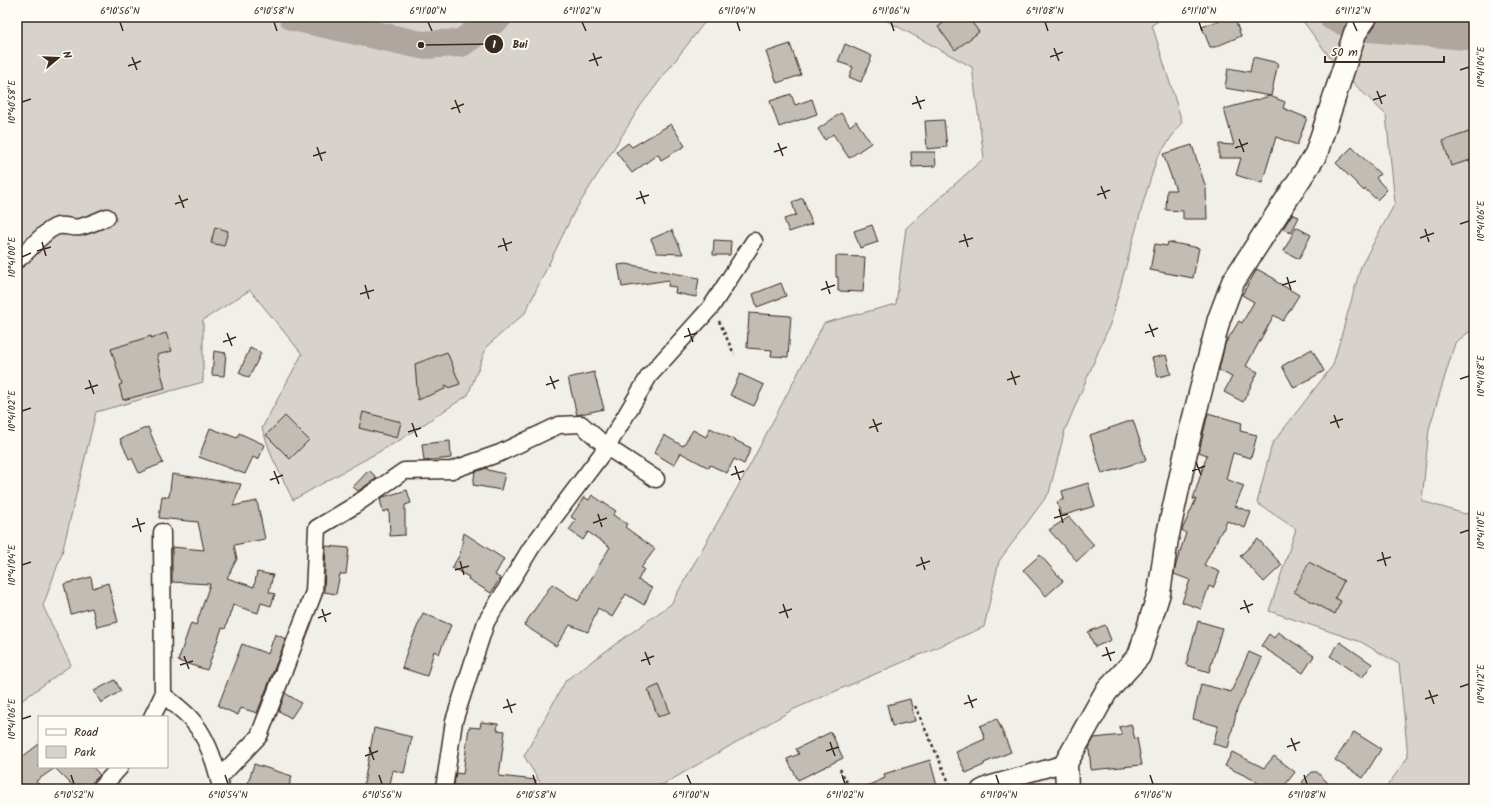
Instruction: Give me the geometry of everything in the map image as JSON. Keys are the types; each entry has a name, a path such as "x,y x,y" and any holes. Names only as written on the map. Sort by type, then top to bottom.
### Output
{"street":[{"path":"1067,789 1066,763 1106,692 1138,656 1159,593 1167,539 1191,428 1219,320 1233,282 1316,154 1361,25"},
{"path":"17,260 56,226 73,228 81,227 107,217"},
{"path":"444,789 454,721 486,622 531,548 607,447 649,376 711,307 754,241"},
{"path":"220,783 259,736 314,592 317,528 352,507 404,471 452,470 500,453 559,425 581,424 607,447 656,479"},
{"path":"152,716 163,695 162,532"},
{"path":"163,695 190,718 203,735 220,783"},
{"path":"980,789 988,785 1066,763"},
{"path":"100,789 119,768"}],"path":[{"path":"711,307 724,330 734,354"},
{"path":"915,706 952,789"},
{"path":"840,769 850,789"}],"green space":[{"path":"17,17 727,17 704,23 641,105 573,214 525,313 487,346 468,395 400,440 293,500 272,457 262,428 302,354 250,290 203,320 203,382 96,412 62,553 43,606 71,665 17,704"},
{"path":"880,17 1164,17 1152,25 1182,122 1157,158 1110,324 1065,430 1049,493 999,561 984,627 792,710 664,784 648,789 544,789 524,756 566,680 671,604 749,467 824,323 896,304 906,228 984,158 972,67"},
{"path":"1300,17 1474,17 1474,328 1455,343 1429,429 1422,501 1465,514 1474,511 1474,789 1385,789 1408,757 1399,664 1361,642 1269,611 1296,529 1257,503 1272,444 1333,365 1361,266 1395,203 1386,115 1336,66"}],"building":[{"path":"951,17 968,17 979,32 955,50 938,27"},
{"path":"1228,17 1234,17 1241,36 1215,47 1210,47 1202,27"},
{"path":"790,44 801,75 777,83 766,52"},
{"path":"845,44 872,56 861,82 849,77 853,67 838,62"},
{"path":"1253,57 1278,63 1271,96 1225,88 1228,68 1250,72"},
{"path":"791,94 795,105 812,99 817,114 779,127 770,101"},
{"path":"1270,96 1285,102 1283,108 1307,118 1297,145 1276,137 1262,183 1236,175 1241,158 1219,158 1219,144 1234,145 1224,109"},
{"path":"841,113 850,126 856,121 871,143 849,158 833,134 825,140 818,129"},
{"path":"944,120 947,147 927,149 925,121"},
{"path":"671,124 685,146 661,160 658,154 632,173 616,152 628,143 632,147"},
{"path":"1469,132 1474,148 1474,159 1451,166 1443,141"},
{"path":"1192,145 1206,188 1207,219 1183,219 1183,211 1166,210 1167,190 1176,190 1163,154"},
{"path":"1352,147 1380,174 1376,178 1387,190 1377,200 1365,189 1364,191 1336,163"},
{"path":"911,152 935,152 936,166 912,167"},
{"path":"803,198 812,224 789,232 784,219 796,215 792,202"},
{"path":"1292,214 1299,217 1291,233 1283,229"},
{"path":"872,225 878,242 860,248 854,231"},
{"path":"215,227 228,231 224,246 211,243"},
{"path":"1296,227 1311,235 1299,259 1284,251"},
{"path":"672,230 683,254 657,253 651,239"},
{"path":"714,240 731,241 730,255 713,255"},
{"path":"1168,242 1199,248 1193,278 1150,270 1155,244 1167,246"},
{"path":"836,256 865,257 863,292 838,291"},
{"path":"626,264 699,278 696,297 675,293 676,287 668,286 669,280 622,287 618,265"},
{"path":"1257,269 1299,295 1283,321 1274,315 1246,366 1258,372 1243,402 1224,392 1232,377 1219,370 1225,344 1239,321 1242,323 1254,302 1242,295"},
{"path":"781,283 786,296 757,307 753,294"},
{"path":"749,313 791,316 788,357 771,356 772,350 747,348"},
{"path":"166,333 172,351 157,355 165,389 123,400 119,385 122,384 111,349 151,336 151,338"},
{"path":"250,348 261,353 249,378 239,373"},
{"path":"1312,349 1324,371 1294,388 1282,366"},
{"path":"214,351 226,353 224,376 212,375"},
{"path":"447,352 460,384 448,388 447,385 445,386 445,389 418,400 415,364"},
{"path":"1166,355 1171,374 1158,377 1152,358"},
{"path":"594,372 604,409 577,415 568,378"},
{"path":"740,374 764,385 754,406 730,395"},
{"path":"363,412 401,422 397,438 359,428"},
{"path":"1208,413 1242,423 1240,431 1257,435 1251,458 1233,453 1226,479 1244,486 1235,506 1251,512 1245,528 1227,521 1222,530 1204,565 1220,572 1213,588 1209,586 1201,609 1182,602 1190,580 1174,574 1186,533 1182,530 1196,499 1193,499 1207,455 1199,452"},
{"path":"285,416 309,440 290,459 266,435"},
{"path":"1133,420 1146,460 1102,474 1090,435"},
{"path":"148,427 163,463 139,473 132,458 129,459 120,439"},
{"path":"210,428 237,438 239,433 265,445 258,460 253,457 245,474 199,457"},
{"path":"710,428 751,448 744,464 734,459 727,473 710,465 709,468 681,453 674,465 654,453 664,435 683,446 693,430 706,437"},
{"path":"450,441 451,458 424,461 422,444"},
{"path":"487,468 488,470 505,474 501,490 473,485 475,472"},
{"path":"369,470 377,478 358,491 353,487"},
{"path":"172,474 241,484 233,506 257,501 265,539 234,545 237,559 227,578 254,587 257,572 273,575 269,592 275,594 271,606 261,603 258,613 233,605 225,629 222,628 207,670 178,661 191,623 196,625 210,584 172,582 172,547 204,550 198,522 159,518 162,496 169,497"},
{"path":"1088,483 1095,506 1061,516 1057,502 1064,499 1062,491"},
{"path":"407,490 411,503 405,505 405,535 390,536 389,510 383,512 380,499"},
{"path":"592,495 616,511 613,515 627,524 625,527 655,549 641,568 644,569 638,580 652,588 644,605 626,594 612,617 598,608 588,632 570,625 556,646 524,625 552,584 578,601 610,547 588,532 583,540 569,530 576,520 571,517 584,497 589,500"},
{"path":"1069,517 1094,545 1077,561 1049,530"},
{"path":"464,533 504,559 495,575 500,578 491,593 468,579 469,577 452,568 460,554"},
{"path":"1258,539 1282,565 1264,582 1240,556"},
{"path":"326,546 349,548 346,574 340,574 336,594 324,592"},
{"path":"1040,555 1063,581 1046,596 1023,570"},
{"path":"1309,562 1344,581 1335,598 1341,601 1335,614 1294,592"},
{"path":"91,577 93,588 108,583 118,622 97,627 92,608 71,614 64,584"},
{"path":"423,613 451,625 439,654 434,651 427,676 402,668 407,651"},
{"path":"1198,621 1222,628 1209,672 1186,665"},
{"path":"1105,625 1111,640 1095,647 1088,632"},
{"path":"1278,632 1314,656 1303,673 1261,646 1269,634 1274,638"},
{"path":"275,634 286,639 257,713 241,708 238,715 218,706 242,644 268,654"},
{"path":"1340,642 1372,664 1362,678 1330,656"},
{"path":"1249,652 1262,658 1237,709 1228,748 1213,744 1218,726 1193,719 1201,684 1231,692"},
{"path":"115,680 121,691 101,703 94,691"},
{"path":"659,685 670,712 658,717 648,690"},
{"path":"285,693 301,703 291,718 279,711"},
{"path":"910,699 915,721 892,726 887,705"},
{"path":"997,719 1011,752 984,763 984,765 966,773 956,752 985,739 980,726"},
{"path":"481,722 498,724 497,730 505,731 499,776 536,780 535,789 468,789 468,787 454,785 456,773 463,774 469,727 480,728"},
{"path":"1131,724 1135,739 1137,738 1142,765 1091,770 1089,748 1094,738 1122,735 1119,727"},
{"path":"374,728 412,737 404,773 393,770 389,789 363,789"},
{"path":"831,732 843,758 798,780 787,759 799,754 796,749"},
{"path":"1354,732 1381,749 1363,778 1335,760"},
{"path":"38,745 38,768 55,768 36,781 42,789 24,789 17,779 17,761"},
{"path":"1232,752 1264,768 1274,756 1295,772 1282,789 1266,789 1254,780 1225,766"},
{"path":"930,760 937,786 925,789 860,789 885,778 884,774"},
{"path":"254,764 292,776 288,789 246,789"},
{"path":"55,768 94,768 100,775 85,789 76,789"},
{"path":"1312,772 1317,772 1334,789 1309,789 1302,782"}],"waterway":[{"path":"293,17 421,45 461,43 498,17"},
{"path":"1333,17 1356,27 1467,36 1474,34"}],"place":[{"name":"Bui","path":"421,45"}]}
